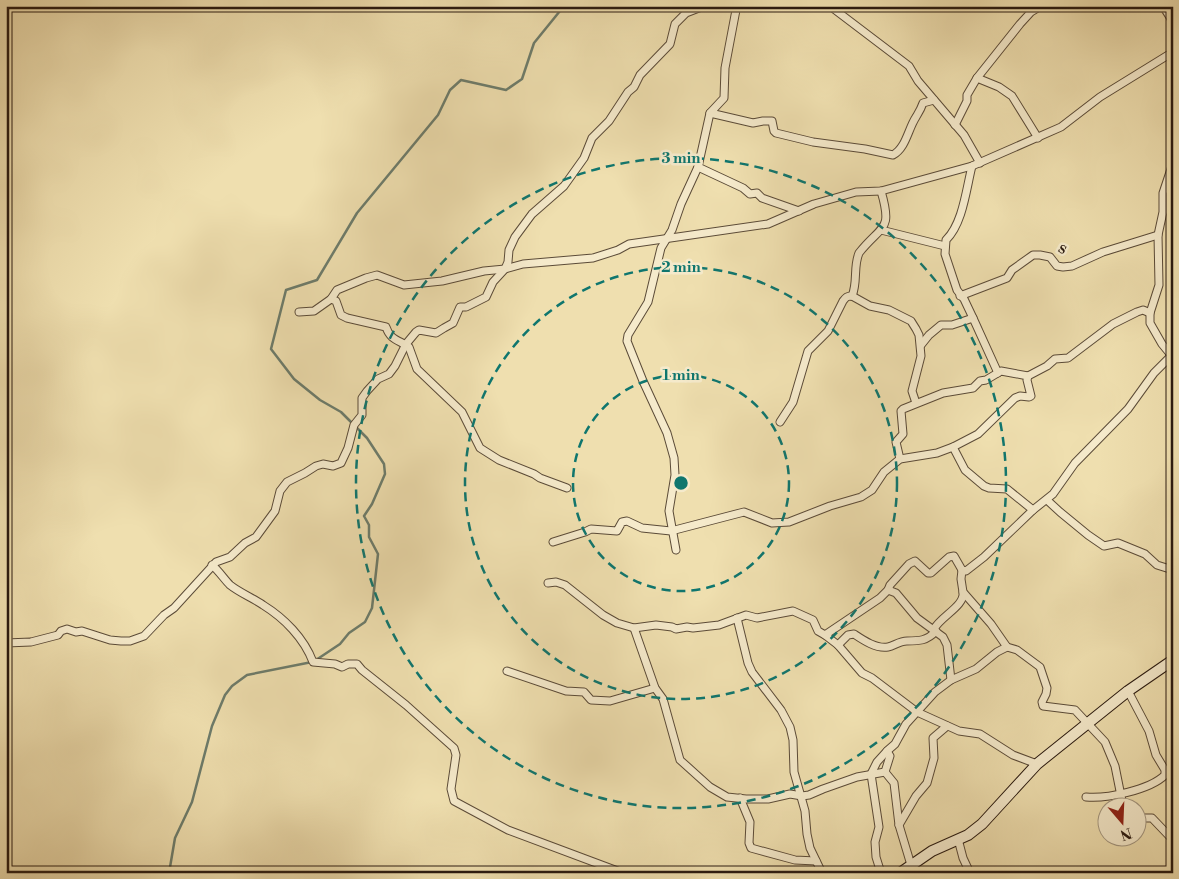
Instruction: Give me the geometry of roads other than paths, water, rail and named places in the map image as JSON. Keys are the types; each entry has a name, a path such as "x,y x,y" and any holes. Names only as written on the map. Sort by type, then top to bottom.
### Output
{"street":[{"path":"6,643 31,642 58,635 61,631 67,629 76,632 82,631 110,640 130,640 144,636 181,600 212,565 230,556 245,543 256,537 276,510 280,491 287,482 316,466 323,464 333,466 341,463 348,448 354,425 362,415 362,398 373,384 388,374 395,366 406,344 419,330 436,332 453,322 460,307 466,307 486,297 493,282 505,269 509,250 515,237 532,214 564,186 584,158 592,138 609,121 648,66 670,44 675,24 686,13 704,6"},
{"path":"830,6 909,66 918,80 956,125 980,163"},
{"path":"956,125 967,101 967,95 977,78 1020,24 1041,6"},
{"path":"1163,6 1173,22"},
{"path":"676,550 668,511 675,476 674,458 667,433 627,341 628,335 648,302 661,248 672,230 681,204 698,167 710,113 724,98 725,68 736,10"},
{"path":"299,312 314,311 331,299 338,290 377,275 404,285 442,281 523,264 593,258 618,250 629,244 768,224 814,204 856,192 881,191 972,166 1062,127 1100,97 1173,52"},
{"path":"977,78 999,87 1012,96 1038,138"},
{"path":"710,113 753,124 772,121 776,133 814,142 865,149 893,156 901,149 923,103 934,100"},
{"path":"962,570 966,571 984,557 1033,510 1047,500 1075,463 1128,409 1154,373 1172,355 1162,344 1150,323 1150,313 1159,285 1158,235 1163,212 1162,193 1173,163"},
{"path":"972,166 960,219 953,233 946,240 945,254 957,290 973,318 998,373"},
{"path":"698,167 743,188 750,194 757,193 762,198 798,211"},
{"path":"852,296 856,283 859,253 886,223 887,215 881,191"},
{"path":"881,230 945,246"},
{"name":"s","path":"960,296 1007,278 1012,270 1033,255 1050,258 1057,266 1072,266 1103,252 1158,235"},
{"path":"780,422 793,402 808,351 828,331 846,298 852,296 870,306 889,310 911,321 919,335 921,345 919,368 912,391 916,403"},
{"path":"331,299 336,301 341,315 386,327 388,334 392,338 406,344 409,347 417,369 462,412 480,448 499,460 567,488"},
{"path":"900,459 896,442 903,434 901,411 909,406 953,390 973,388 980,381 986,380 1001,371 1028,376 1047,366 1055,359 1068,358 1113,324 1143,310 1150,313"},
{"path":"921,345 940,325 952,325 973,318"},
{"path":"553,542 585,532 590,528 617,532 622,522 627,521 642,528 671,531 744,512 772,523 789,522 830,506 861,497 872,490 884,472 900,459 937,453 953,447 978,434 1015,398 1031,396 1027,380 1028,376"},
{"path":"953,447 965,470 984,486 1007,489 1033,510"},
{"path":"1047,500 1104,546 1118,543 1144,554 1157,565 1173,570"},
{"path":"825,635 888,590 890,585 909,564 915,561 928,573 931,573 949,557 954,556 962,570 960,579 964,597 961,602 940,620 932,636 922,640 905,641 887,647 864,641 854,634 848,635 838,645"},
{"path":"212,565 230,584 263,604 291,627 309,651 313,662 335,664 342,667 348,664 356,664 391,692 454,748 456,756 451,789 454,801 508,830 623,873"},
{"path":"548,583 556,582 565,585 598,612 617,623 634,628 656,625 676,629 693,628 719,625 746,616 756,618 793,611 797,612 813,620 818,631 838,645 862,673 872,678 917,712 959,731 980,734 1014,755 1036,764"},
{"path":"888,590 896,594 917,618 943,637 947,645 951,680"},
{"path":"963,592 991,624 1007,647 1017,650 1040,667 1047,688 1042,702 1043,706 1075,710 1105,742 1115,766 1121,796"},
{"path":"737,618 752,672 781,710 790,727 793,740 794,772 802,796 810,848 822,873"},
{"path":"634,628 655,688 663,699 680,760 710,787 727,797 768,799 790,794 810,795 870,774 885,772"},
{"path":"881,873 876,857 875,842 879,827 870,774 877,762 896,744 906,724 935,692 951,680 976,669 1007,647"},
{"path":"900,873 932,851 968,835 982,824 1036,764 1128,691 1173,660"},
{"path":"507,671 566,691 584,692 591,700 610,701 655,688"},
{"path":"1086,797 1097,798 1145,787 1160,780 1164,775 1165,770 1156,755 1149,731 1128,691"},
{"path":"899,825 916,796 927,783 934,758 933,738 947,726"},
{"path":"885,772 890,756 887,751"},
{"path":"885,772 894,784 899,825 911,865"},
{"path":"740,798 750,822 749,843 751,848 795,860 816,861"},
{"path":"1146,818 1152,818 1173,840"},
{"path":"958,839 963,858 970,873"}],"waterway":[{"path":"316,660 340,644 349,633 365,622 372,608 378,554 369,537 369,525 364,516 372,504 385,474 384,464 367,438 341,412 320,400 294,379 271,349 286,290 317,280 357,213 438,115 450,90 461,80 506,90 522,79 534,43 564,6"},
{"path":"169,873 175,838 192,802 212,726 225,695 232,686 247,675 312,662"},
{"path":"1162,873 1167,868 1173,866"}]}
